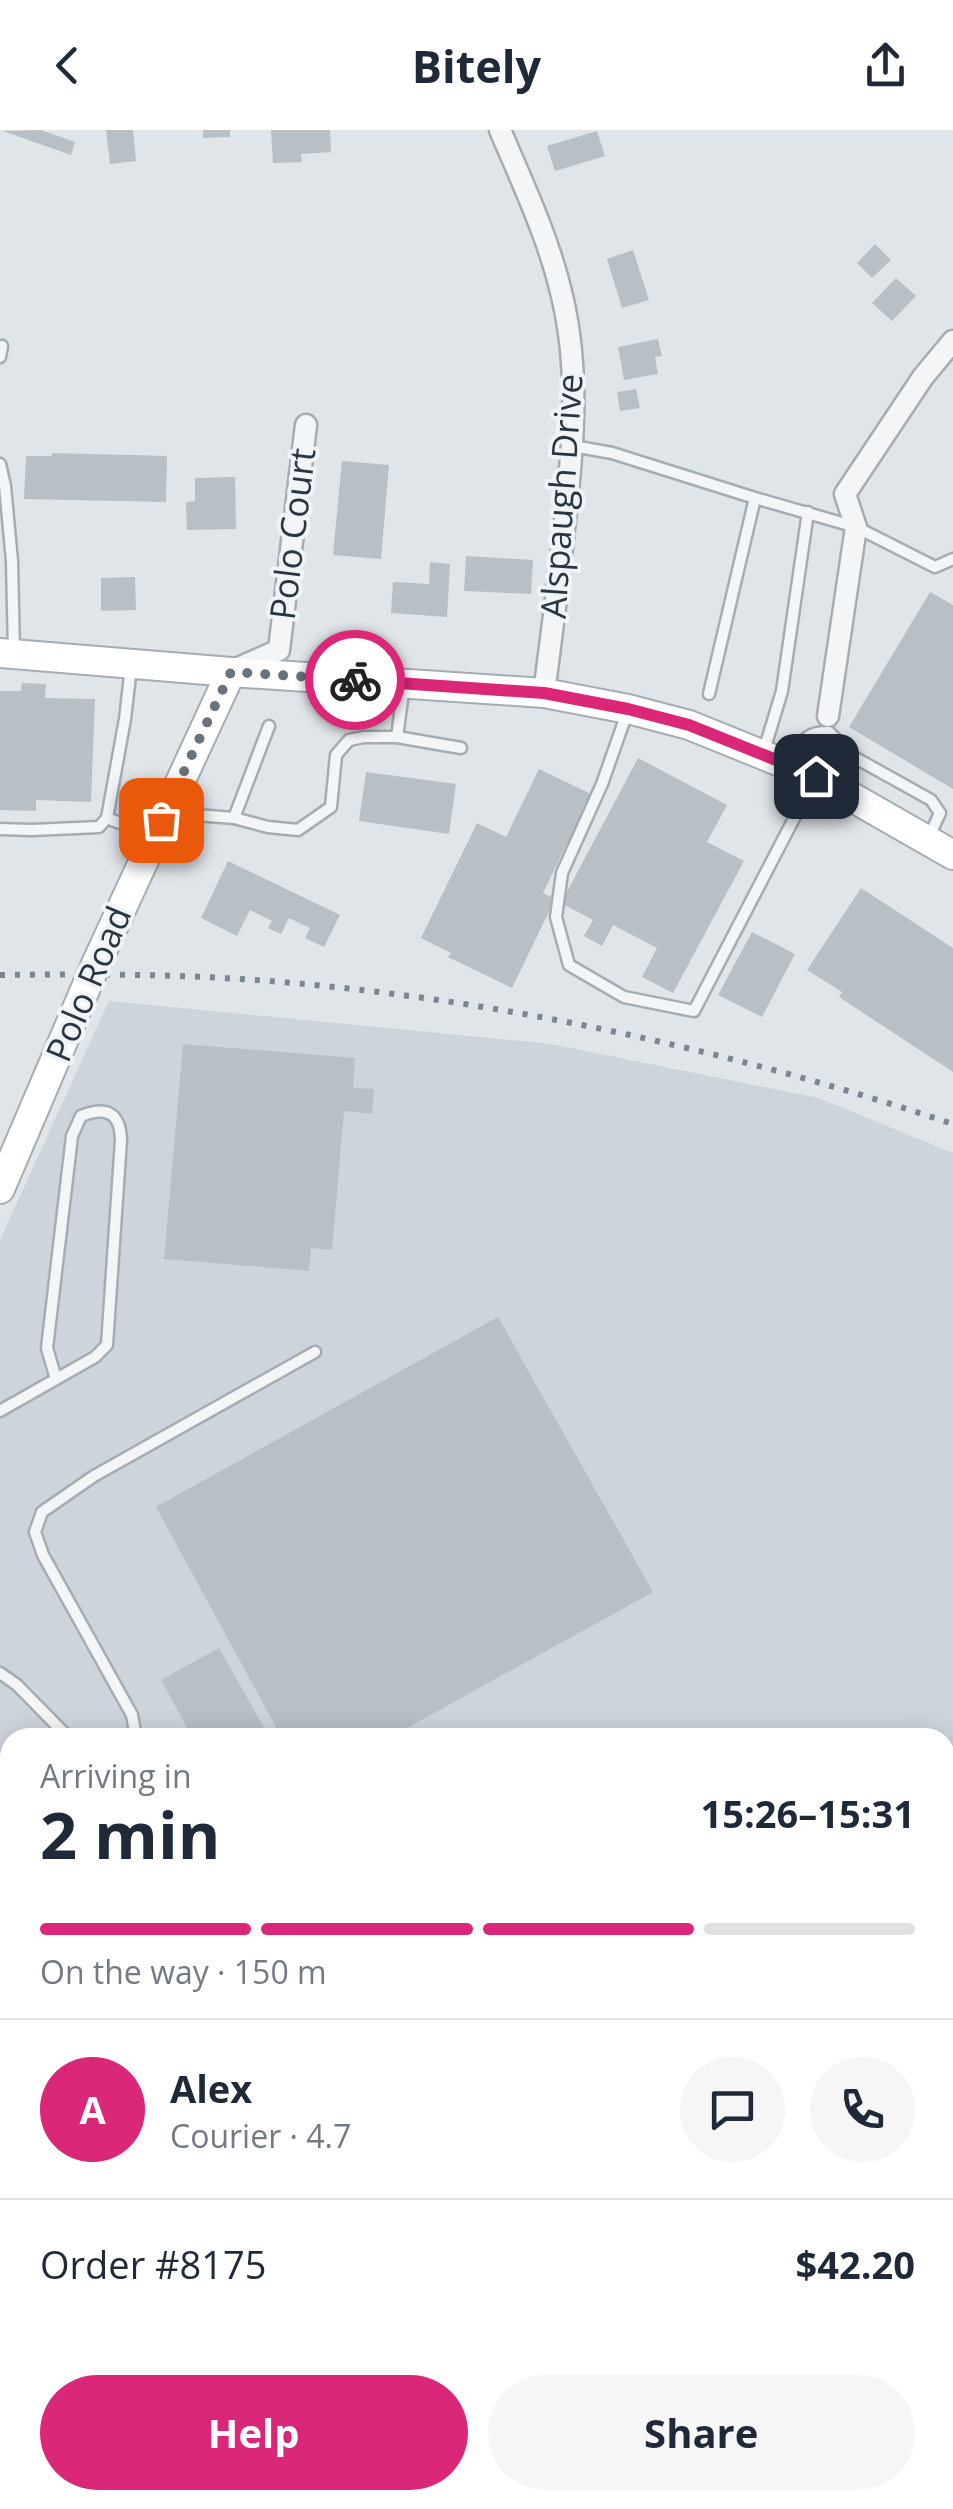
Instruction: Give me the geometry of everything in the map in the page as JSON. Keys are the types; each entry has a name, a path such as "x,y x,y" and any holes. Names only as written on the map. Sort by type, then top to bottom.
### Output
{"main road":[{"path":"7,654 544,693 628,709 689,725 816,776 953,854"},
{"name":"Polo Road","path":"0,1189 11,1142 231,672"}],"street":[{"name":"Alspaugh Drive","path":"500,130 549,250 571,340 573,446 544,693"},
{"path":"828,716 856,527 846,494 923,378 953,341"},
{"name":"Polo Court","path":"231,672 279,650 306,425"}],"lane":[{"path":"573,446 612,454 856,527 935,567 953,559"},
{"path":"0,464 12,561 7,654"},
{"path":"709,694 755,498"},
{"path":"775,760 808,512"},
{"path":"0,828 98,827 107,818 132,664"},
{"path":"397,737 404,684"},
{"path":"628,709 602,784 562,873 556,917 570,965 624,996 694,1011 816,776"},
{"path":"234,818 270,726"},
{"path":"775,760 807,736 830,732 852,756 931,800 940,812 927,840"},
{"path":"107,818 159,824 234,818 298,830 331,807 336,755 349,740 397,737 461,748"},
{"path":"0,1411 95,1357 106,1345 121,1140 116,1118 95,1110 82,1116 72,1136 47,1348 56,1379"},
{"path":"134,1728 132,1715 42,1555 35,1532 42,1512 94,1476 315,1352"},
{"path":"0,1673 59,1728"}],"shaded area":[{"path":"109,1001 551,1044 819,1098 953,1153 953,1728 0,1728 0,1240"}],"building":[{"path":"41,130 75,142 71,155 3,131"},
{"path":"106,130 133,130 136,161 110,164"},
{"path":"203,130 230,130 230,137 203,138"},
{"path":"271,130 330,130 331,152 301,154 302,162 273,163"},
{"path":"597,131 605,156 555,171 547,146"},
{"path":"875,244 891,260 872,278 857,263"},
{"path":"633,250 649,300 622,308 607,259"},
{"path":"896,278 916,296 892,321 872,303"},
{"path":"658,339 662,356 655,357 658,374 624,380 618,347"},
{"path":"636,389 640,408 620,411 617,392"},
{"path":"26,456 167,456 166,502 24,499"},
{"path":"342,461 389,465 381,559 333,555"},
{"path":"235,477 236,529 187,530 186,502 195,501 195,478"},
{"path":"466,556 533,560 531,594 464,591"},
{"path":"430,562 450,564 447,617 391,613 393,582 429,584"},
{"path":"135,577 136,610 101,611 101,578"},
{"path":"930,592 953,605 953,789 849,727"},
{"path":"22,683 46,684 45,698 95,699 91,802 36,800 36,811 0,810 0,691 21,691"},
{"path":"638,758 727,805 707,842 744,861 673,993 642,977 657,948 613,925 602,946 584,936 593,920 561,903"},
{"path":"539,769 591,794 543,893 555,899 512,988 448,957 451,953 421,938 477,823 506,837"},
{"path":"366,772 456,784 449,834 359,821"},
{"path":"228,861 340,915 324,947 305,938 310,928 289,918 281,934 268,928 272,921 250,910 237,936 201,918"},
{"path":"861,888 953,948 953,1072 839,997 842,992 807,970"},
{"path":"752,932 795,954 762,1017 718,995"},
{"path":"183,1044 355,1058 353,1088 374,1089 372,1114 344,1111 332,1250 311,1248 309,1271 164,1259"},
{"path":"498,1317 653,1592 407,1728 277,1728 156,1507"},
{"path":"219,1648 264,1728 187,1728 161,1680"}],"railway":[{"path":"0,975 204,977 394,994 489,1008 584,1025 771,1069 953,1124"}],"way so far":[{"path":"161,820 231,672 355,680"}],"route":[{"path":"355,680 544,693 628,709 689,725 816,776"}]}
